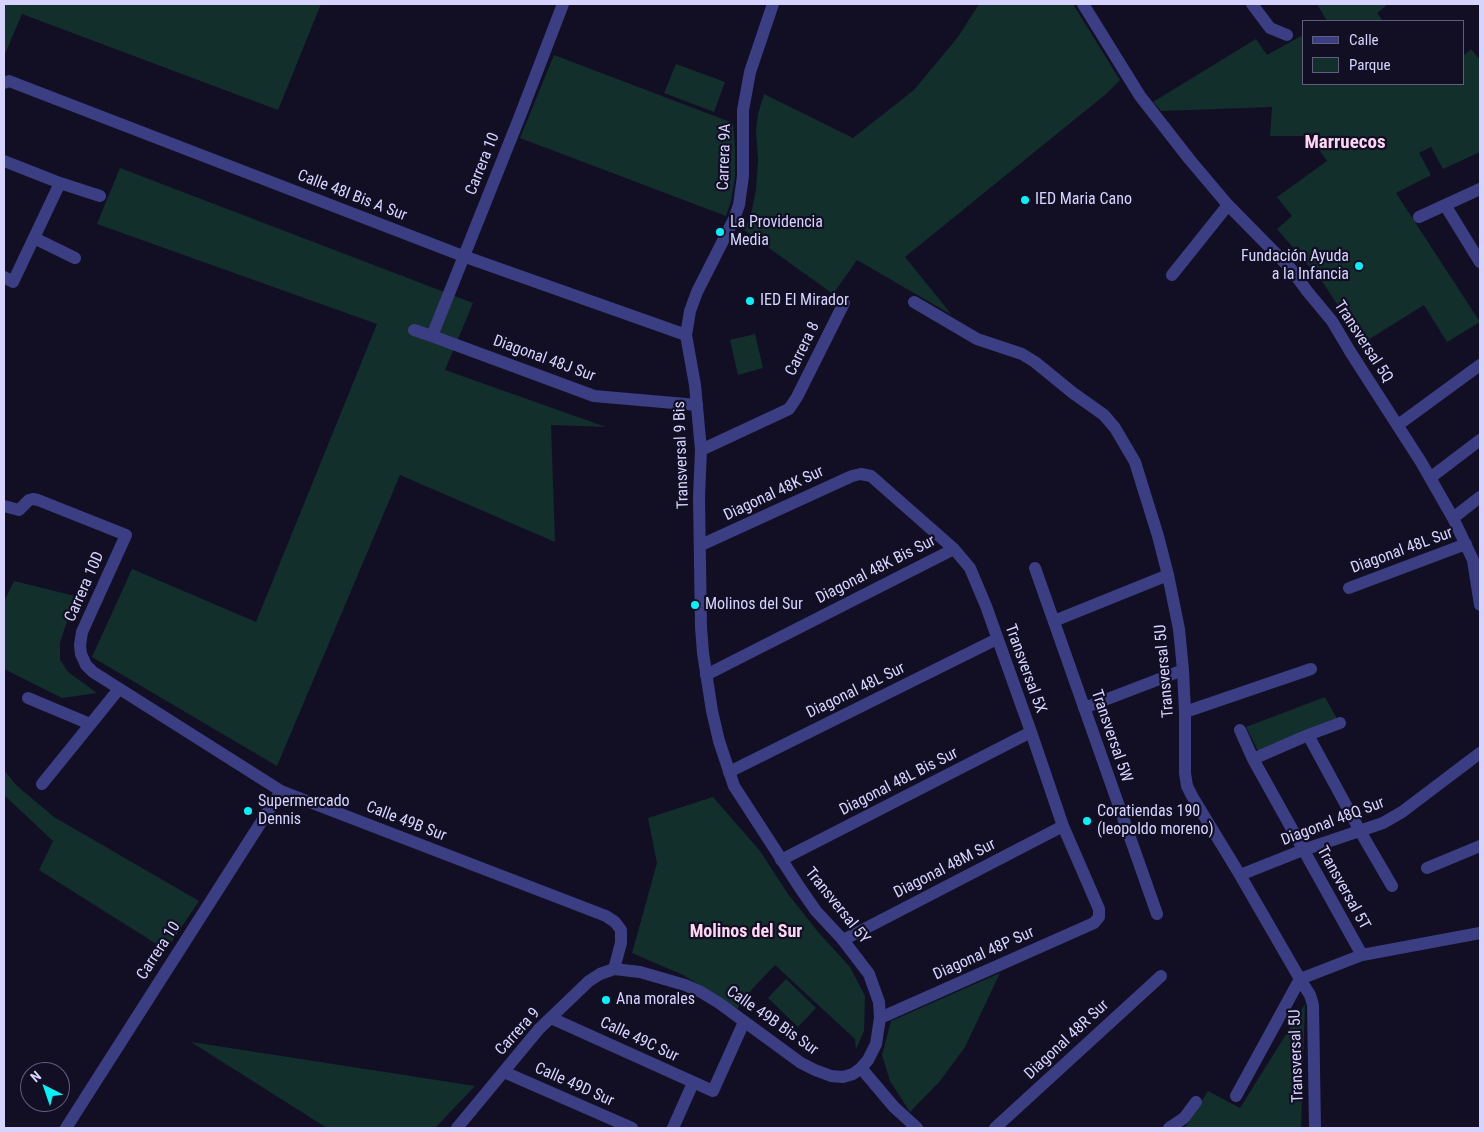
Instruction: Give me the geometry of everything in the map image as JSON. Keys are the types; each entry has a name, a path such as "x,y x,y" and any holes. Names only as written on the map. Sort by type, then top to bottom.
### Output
{"street":[{"name":"Carrera 10","path":"432,336 564,4"},
{"name":"Carrera 9A","path":"686,335 690,310 696,292 734,219 739,204 743,176 743,117 746,94 750,72 773,4"},
{"name":"Transversal 5Q","path":"1082,4 1140,96 1190,160 1228,205 1291,269 1332,320 1430,478 1466,544 1476,553 1480,605"},
{"path":"1252,4 1270,28 1287,35"},
{"name":"Calle 48I Bis A Sur","path":"6,82 463,256 686,335"},
{"path":"4,161 60,184 100,196"},
{"path":"9,280 34,238 60,184"},
{"path":"1419,217 1480,189"},
{"path":"1172,275 1228,205"},
{"path":"1446,205 1480,262"},
{"path":"34,238 76,258"},
{"name":"Transversal 5U","path":"914,302 976,338 1022,354 1104,415 1115,428 1135,462 1150,506 1168,575 1179,629 1183,670 1185,774 1187,786 1310,995 1313,1005 1316,1128"},
{"name":"Carrera 8","path":"701,450 789,408 797,398 844,303"},
{"name":"Diagonal 48J Sur","path":"414,330 594,396 697,405"},
{"name":"Transversal 9 Bis","path":"686,335 694,377 701,450 699,497 701,627 706,675"},
{"path":"1398,425 1480,365"},
{"path":"1430,478 1480,440"},
{"name":"Diagonal 48K Sur","path":"701,545 852,476 862,474"},
{"name":"Transversal 5X","path":"862,474 871,476 954,549 970,568 986,606 1063,826 1098,909 1099,917"},
{"path":"1453,518 1480,497"},
{"name":"Carrera 10D","path":"4,506 19,510 29,500 38,500 126,535 82,632 80,654"},
{"name":"Diagonal 48L Sur","path":"1349,588 1466,544"},
{"name":"Diagonal 48K Bis Sur","path":"706,675 954,549"},
{"name":"Transversal 5W","path":"1036,568 1157,914"},
{"path":"1054,621 1168,575"},
{"name":"Diagonal 48L Sur","path":"729,772 997,640"},
{"name":"Calle 49B Sur","path":"80,654 86,665 93,672 281,791 606,916 615,922 621,930 622,943 614,969"},
{"path":"1185,712 1311,669"},
{"path":"1084,708 1183,670"},
{"name":"Transversal 5Y","path":"706,675 719,741 734,786 816,911 843,940 869,974 879,1002 880,1018 876,1044 868,1060 861,1068"},
{"path":"42,784 119,688"},
{"path":"28,698 90,724"},
{"path":"1253,759 1308,735 1340,724"},
{"name":"Transversal 5T","path":"1240,730 1253,759 1362,955"},
{"name":"Diagonal 48L Bis Sur","path":"781,860 1031,732"},
{"path":"1308,735 1392,886"},
{"name":"Diagonal 48Q Sur","path":"1240,875 1303,850 1383,823 1402,812 1480,753"},
{"name":"Carrera 10","path":"66,1128 281,791"},
{"name":"Diagonal 48M Sur","path":"843,940 1063,826"},
{"path":"1427,868 1480,846"},
{"name":"Diagonal 48P Sur","path":"880,1018 1094,924 1099,917"},
{"path":"1236,1096 1300,979 1362,955 1480,933"},
{"name":"Carrera 9","path":"462,1127 525,1044 589,981 600,974 614,969"},
{"name":"Calle 49B Bis Sur","path":"614,969 640,972 685,985 701,992 801,1063 815,1070 831,1076 843,1077 853,1074 861,1068"},
{"name":"Diagonal 48R Sur","path":"995,1128 1161,976"},
{"name":"Calle 49C Sur","path":"551,1018 713,1091 744,1022"},
{"path":"861,1068 894,1107 917,1128"},
{"name":"Calle 49D Sur","path":"504,1072 605,1123 632,1128"},
{"path":"673,1128 693,1083"},
{"path":"1169,1128 1184,1118 1196,1102"}],"green space":[{"path":"4,4 321,4 278,110 22,14 4,56"},
{"path":"979,4 1073,4 1120,80 1106,94 905,257 952,315 857,260 833,294 744,230 751,214 756,190 758,160 756,130 758,114 764,94 853,138 914,90 958,37"},
{"path":"1317,4 1388,4 1377,13 1382,20 1326,20"},
{"path":"1302,36 1302,85 1464,85 1464,55 1471,49 1480,60 1480,152 1443,169 1431,147 1419,153 1431,175 1396,193 1480,322 1447,342 1424,305 1363,343 1321,280 1277,229 1292,216 1277,197 1327,161 1309,136 1270,136 1272,107 1161,111 1153,102 1256,39 1267,55"},
{"path":"554,55 733,123 735,176 731,201 726,216 520,138"},
{"path":"676,64 725,82 714,112 664,93"},
{"path":"120,168 473,303 445,370 606,427 551,425 555,542 400,475 277,766 92,657 132,569 256,622 377,324 97,224"},
{"path":"755,334 763,368 738,375 730,340"},
{"path":"14,581 79,597 60,643 60,660 68,672 97,693 62,698 4,669 4,602"},
{"path":"1325,697 1337,719 1258,751 1246,727"},
{"path":"4,770 16,785 54,817 199,901 166,950 39,870 53,841 4,795"},
{"path":"713,797 760,851 788,894 818,932 850,967 865,996 864,1031 856,1049 855,1039 775,965 753,988 737,1009 683,975 632,953 657,863 648,818"},
{"path":"1000,973 965,1047 940,1081 910,1112 890,1081 882,1055 891,1021"},
{"path":"786,979 816,1008 798,1027 768,998"},
{"path":"1305,1004 1301,1128 1182,1128 1187,1125 1208,1091 1240,1108"},
{"path":"191,1042 475,1086 435,1128 327,1128"}],"place":[{"name":"IED Maria Cano","path":"1025,200"},
{"name":"La Providencia Media","path":"720,232"},
{"name":"Fundación Ayuda a la Infancia","path":"1359,266"},
{"name":"IED El Mirador","path":"750,301"},
{"name":"Molinos del Sur","path":"695,605"},
{"name":"Supermercado Dennis","path":"248,811"},
{"name":"Coratiendas 190 (leopoldo moreno)","path":"1087,821"},
{"name":"Ana morales","path":"606,1000"}],"district":[{"name":"Marruecos","path":"1345,143"},
{"name":"Molinos del Sur","path":"746,932"}]}
